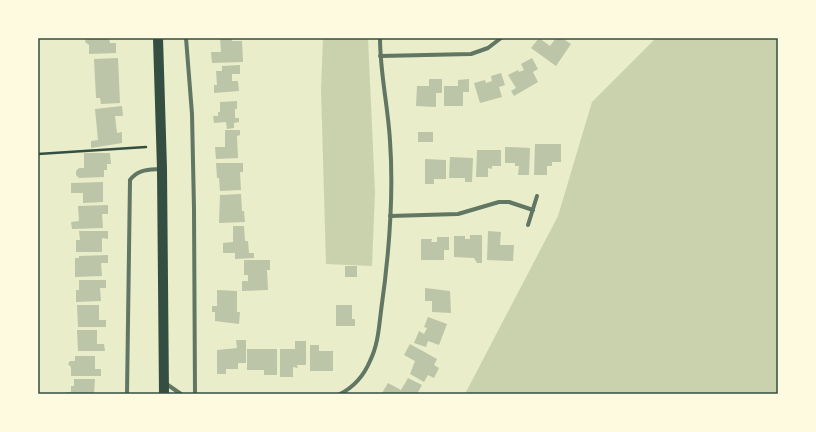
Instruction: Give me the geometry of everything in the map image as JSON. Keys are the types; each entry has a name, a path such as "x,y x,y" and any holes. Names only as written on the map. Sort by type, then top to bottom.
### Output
{"main road":[{"path":"158,38 162,169 164,394"}],"street":[{"path":"186,38 192,114 195,394"},
{"path":"340,394 348,390 361,376 371,360 376,342 385,281 390,216 390,141 380,56 380,38"},
{"path":"380,56 471,54 488,48 502,38"},
{"path":"127,394 130,180 135,172 142,170 162,169"},
{"path":"528,225 537,196"},
{"path":"390,216 458,214 498,202 509,202 533,210"},
{"path":"164,382 181,394"}],"path":[{"path":"38,154 146,147"}],"green space":[{"path":"323,38 368,38 375,192 372,266 326,264 321,89"},
{"path":"656,38 778,38 778,394 465,394 558,216 592,102"}],"building":[{"path":"86,38 109,38 110,43 116,43 116,53 89,54 89,45 85,42"},
{"path":"220,38 232,38 232,41 242,41 243,62 212,63 211,52 221,52"},
{"path":"539,38 550,46 556,38 562,38 571,44 556,66 531,48"},
{"path":"118,58 120,103 101,104 100,98 96,98 94,59"},
{"path":"532,58 538,69 533,72 538,82 514,96 511,91 516,88 508,75 518,70 519,72 524,70 521,64"},
{"path":"240,65 240,74 232,74 232,81 238,81 239,91 214,93 214,85 217,85 216,71 222,71 222,66"},
{"path":"501,73 505,85 499,87 502,97 480,103 474,83 485,80 486,83 492,81 491,76"},
{"path":"429,79 442,79 442,93 436,93 436,107 416,106 417,86 429,86"},
{"path":"469,79 469,92 463,92 463,106 444,106 444,86 458,86 458,80"},
{"path":"237,101 235,118 239,118 239,122 234,123 234,128 227,129 226,122 214,123 213,116 218,116 218,112 220,112 220,102"},
{"path":"122,106 123,116 115,116 117,133 122,132 122,143 91,148 91,141 98,140 95,109"},
{"path":"225,130 240,130 240,135 237,136 238,158 216,159 215,147 225,147"},
{"path":"418,132 433,132 433,142 418,142"},
{"path":"535,144 561,144 561,162 552,162 552,166 547,166 547,175 534,175"},
{"path":"505,147 530,148 529,175 518,175 519,166 515,166 515,163 505,163"},
{"path":"477,150 501,150 501,166 492,166 492,169 488,168 488,177 476,177"},
{"path":"84,153 110,153 111,164 107,164 107,170 104,170 104,177 79,178 76,175 76,171 79,168 84,168"},
{"path":"450,157 473,158 472,182 465,182 465,178 449,178"},
{"path":"425,159 446,160 446,179 434,179 434,184 425,184"},
{"path":"216,163 243,163 243,172 240,172 241,190 220,191"},
{"path":"103,182 103,202 83,203 83,193 71,193 71,183"},
{"path":"241,194 242,211 244,211 245,222 219,223 220,195"},
{"path":"108,205 108,214 102,214 103,228 72,229 71,222 79,221 78,206"},
{"path":"233,226 244,226 245,241 248,241 249,253 254,253 254,258 235,259 235,253 223,253 223,243 233,242"},
{"path":"79,231 108,231 108,239 102,238 102,252 76,252 76,240 80,240"},
{"path":"488,231 501,232 500,245 514,245 513,261 487,260"},
{"path":"470,235 482,235 482,263 477,263 474,258 454,257 454,236 465,236 465,239 470,239"},
{"path":"437,237 449,237 449,250 444,250 444,260 421,260 421,239 432,239 431,242 437,242"},
{"path":"108,255 108,263 101,263 102,276 75,277 75,258 79,258 79,256"},
{"path":"244,260 270,260 270,270 267,270 268,290 242,291 242,281 248,281 248,275 244,275"},
{"path":"345,266 357,266 357,277 345,277"},
{"path":"79,280 106,280 106,288 100,288 101,301 76,302 76,290 79,290"},
{"path":"425,288 450,291 451,313 432,312 432,301 425,301"},
{"path":"217,290 237,291 237,312 240,312 239,324 215,321 215,312 212,312 212,306 217,306"},
{"path":"77,305 99,305 99,320 106,320 106,327 78,327"},
{"path":"336,305 352,305 352,319 355,319 355,326 336,326"},
{"path":"428,317 447,324 439,345 428,341 426,347 414,343 419,331 424,334 427,328 424,327"},
{"path":"77,330 97,330 97,344 104,344 105,351 78,351"},
{"path":"236,340 246,340 246,363 238,363 238,369 226,369 226,374 217,374 217,350 237,348"},
{"path":"295,341 306,341 306,365 297,365 298,368 293,367 293,377 280,377 280,349 295,349"},
{"path":"410,344 437,359 434,365 439,368 434,378 428,375 424,382 410,374 415,361 404,355"},
{"path":"310,345 319,345 319,351 333,351 333,371 310,371"},
{"path":"247,349 277,349 277,375 264,375 264,370 247,370"},
{"path":"75,356 95,356 95,369 101,369 101,376 71,376 71,367 68,364 70,361 75,361"},
{"path":"408,378 422,385 417,394 382,393 388,383 401,390"},
{"path":"74,379 95,379 94,394 65,394 67,392 71,392 71,386 74,386"}]}
